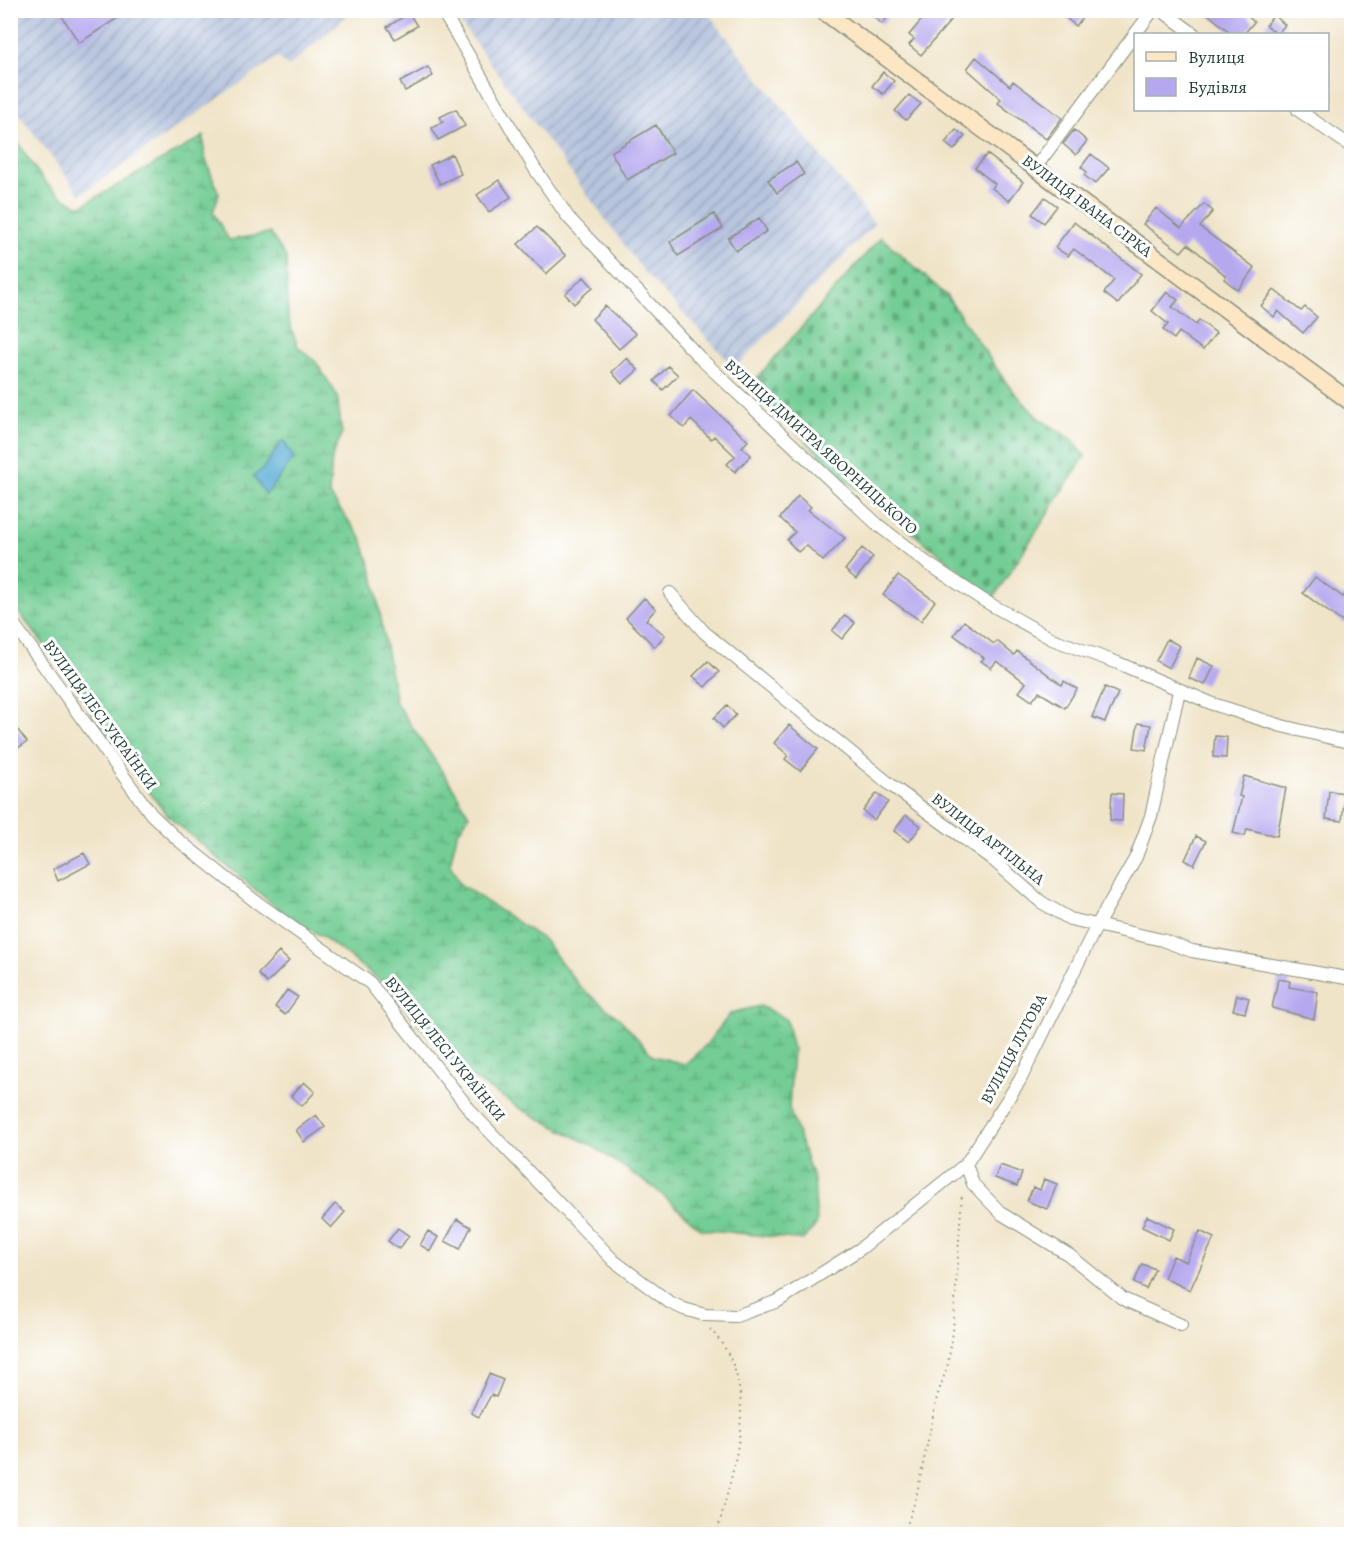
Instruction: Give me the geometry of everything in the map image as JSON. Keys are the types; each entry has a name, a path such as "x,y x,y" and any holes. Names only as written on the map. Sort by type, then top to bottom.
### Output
{"street":[{"name":"ВУЛИЦЯ ДМИТРА ЯВОРНИЦЬКОГО","path":"442,10 535,169 568,217 700,358 878,525 927,563 983,600 1052,639 1118,663 1179,691 1282,726 1352,743"},
{"name":"ВУЛИЦЯ ІВАНА СІРКА","path":"822,10 1352,403"},
{"path":"1136,33 1153,10"},
{"path":"1161,10 1193,33"},
{"path":"1035,168 1134,35"},
{"path":"1299,111 1352,147"},
{"name":"ВУЛИЦЯ АРТІЛЬНА","path":"670,593 704,632 892,786 992,859 1041,902 1070,919 1096,927 1162,940 1192,951 1352,979"},
{"name":"ВУЛИЦЯ ЛЕСІ УКРАЇНКИ","path":"10,619 151,814 177,839 255,901 370,983 474,1115 558,1206 614,1261 669,1302 684,1309 721,1317 753,1312 771,1304 860,1249 966,1164"},
{"name":"ВУЛИЦЯ ЛУГОВА","path":"966,1164 1020,1080 1096,927 1136,856 1151,816 1179,691"},
{"path":"966,1164 973,1184 1002,1214 1069,1255 1123,1299 1181,1325"}],"path":[{"path":"904,1534 915,1498 953,1332 960,1203 966,1164"},
{"path":"706,1324 722,1341 733,1362 743,1414 717,1534"}],"shaded area":[{"path":"11,11 352,11 288,67 278,57 80,195 11,103"},
{"path":"452,11 706,11 875,224 735,368 644,272"}],"green space":[{"path":"11,131 32,165 48,185 68,200 81,206 204,136 204,155 219,194 213,212 229,240 270,233 286,257 288,319 298,347 316,362 337,395 342,434 332,457 329,494 362,539 373,574 396,703 469,815 457,834 450,864 460,884 544,940 580,987 621,1020 653,1056 685,1064 706,1045 731,1013 760,1006 786,1019 793,1049 789,1108 814,1181 817,1224 803,1240 701,1229 657,1190 591,1145 523,1110 455,1067 384,984 322,936 290,919 169,817 112,745 62,667 11,603"},
{"path":"881,237 946,295 1008,385 1038,418 1072,439 1085,456 994,597 849,483 750,386"}],"water":[{"path":"283,440 294,458 266,495 253,476 262,470"}],"building":[{"path":"58,10 130,10 79,43"},
{"path":"867,10 894,10 882,24"},
{"path":"930,10 943,10 952,19 921,55 909,45 914,39 909,35"},
{"path":"1056,10 1088,10 1076,26"},
{"path":"1203,10 1241,10 1254,22 1245,33 1231,33"},
{"path":"409,13 417,26 395,39 387,27"},
{"path":"1274,15 1285,25 1276,33 1266,25"},
{"path":"976,57 1010,86 1013,81 1062,118 1046,139 998,103 1001,99 967,69"},
{"path":"428,67 433,76 405,91 400,82"},
{"path":"883,72 894,81 883,94 872,86"},
{"path":"909,95 921,104 906,120 895,111"},
{"path":"456,109 465,126 438,140 432,128 443,122 440,117"},
{"path":"656,125 673,153 627,180 611,152"},
{"path":"956,130 965,136 954,150 945,143"},
{"path":"1074,130 1087,141 1076,155 1063,144"},
{"path":"452,154 461,174 440,184 430,165"},
{"path":"987,154 1023,182 1009,201 992,188 995,184 975,168"},
{"path":"1091,154 1109,168 1095,184 1084,175 1087,172 1081,167"},
{"path":"796,162 804,174 777,193 768,180"},
{"path":"499,180 511,197 489,212 477,195"},
{"path":"1045,197 1057,206 1044,223 1032,214"},
{"path":"1204,204 1213,211 1200,227 1255,268 1238,290 1224,279 1226,276 1188,244 1181,252 1143,224 1156,208 1181,228"},
{"path":"714,214 723,228 678,256 670,242"},
{"path":"759,218 767,231 736,251 728,238"},
{"path":"1074,222 1141,274 1118,304 1104,293 1114,280 1074,249 1068,256 1055,247"},
{"path":"537,227 566,256 546,274 518,244"},
{"path":"584,277 593,287 574,304 565,294"},
{"path":"1274,290 1301,311 1305,307 1317,317 1303,333 1278,311 1274,317 1261,306"},
{"path":"1167,292 1178,300 1172,307 1196,325 1199,320 1216,333 1203,350 1179,332 1174,339 1163,330 1168,324 1152,311"},
{"path":"605,306 636,334 619,349 592,319"},
{"path":"627,358 638,370 622,384 612,372"},
{"path":"668,366 678,375 663,390 654,381"},
{"path":"693,390 748,441 742,447 751,455 735,472 727,464 735,456 714,436 711,439 691,420 684,428 671,416"},
{"path":"798,496 811,507 808,510 845,538 823,561 806,545 798,552 787,540 795,532 780,518"},
{"path":"862,548 873,557 856,579 845,570"},
{"path":"898,575 935,601 921,621 883,595"},
{"path":"1315,577 1343,597 1352,586 1352,615 1345,624 1303,593"},
{"path":"644,598 656,609 646,620 665,635 655,647 626,618"},
{"path":"845,615 855,623 842,639 832,631"},
{"path":"964,621 994,644 997,641 1014,655 1017,651 1062,685 1064,681 1077,689 1065,708 1039,692 1032,701 1019,692 1026,683 997,661 991,668 981,661 984,658 954,635"},
{"path":"1167,639 1180,646 1169,668 1156,661"},
{"path":"1197,658 1214,666 1205,685 1189,678"},
{"path":"708,661 719,672 705,687 693,676"},
{"path":"1105,687 1118,693 1105,722 1092,717"},
{"path":"727,705 736,715 723,728 714,718"},
{"path":"10,720 27,742 18,748 10,738"},
{"path":"1138,723 1151,725 1146,750 1134,748"},
{"path":"789,725 818,749 800,771 785,759 788,755 774,743"},
{"path":"1215,736 1227,737 1226,758 1213,757"},
{"path":"1244,776 1286,788 1277,836 1247,829 1245,836 1233,833 1242,797 1239,796"},
{"path":"1329,791 1345,793 1342,821 1326,819"},
{"path":"877,793 888,802 874,820 863,811"},
{"path":"1112,793 1123,794 1122,821 1110,820"},
{"path":"906,815 921,826 909,842 894,831"},
{"path":"1196,836 1206,841 1194,865 1185,860"},
{"path":"84,853 90,864 58,881 53,869"},
{"path":"279,952 289,961 267,983 258,974"},
{"path":"1278,979 1290,981 1289,987 1318,992 1314,1019 1272,1008"},
{"path":"287,990 298,997 285,1015 275,1007"},
{"path":"1237,995 1249,998 1245,1013 1233,1010"},
{"path":"304,1082 315,1092 302,1106 291,1096"},
{"path":"316,1115 325,1127 304,1142 296,1130"},
{"path":"1000,1165 1022,1173 1017,1186 995,1178"},
{"path":"1044,1179 1057,1184 1047,1209 1027,1201 1033,1187 1040,1190"},
{"path":"335,1204 345,1212 331,1228 322,1219"},
{"path":"1147,1216 1174,1229 1169,1240 1142,1227"},
{"path":"457,1219 471,1227 460,1249 445,1241"},
{"path":"398,1228 409,1236 399,1249 388,1241"},
{"path":"428,1231 438,1237 430,1251 420,1245"},
{"path":"1200,1231 1214,1238 1190,1290 1164,1278 1173,1256 1186,1262"},
{"path":"1142,1264 1155,1269 1146,1289 1134,1283"},
{"path":"489,1374 503,1380 496,1397 491,1395 479,1417 471,1413"}]}
